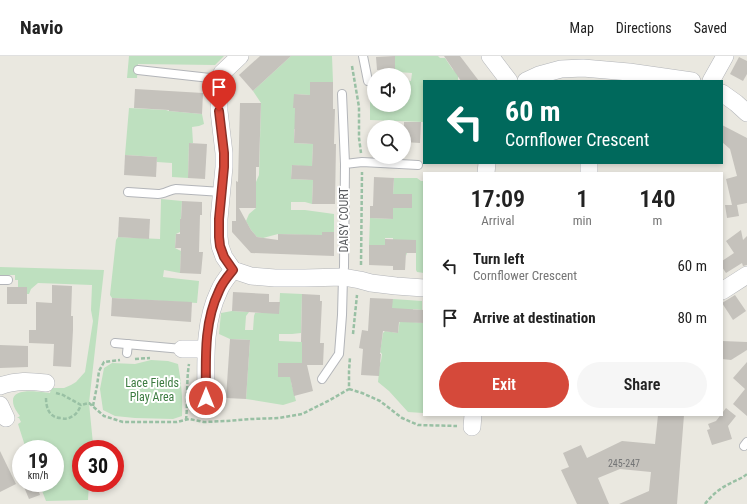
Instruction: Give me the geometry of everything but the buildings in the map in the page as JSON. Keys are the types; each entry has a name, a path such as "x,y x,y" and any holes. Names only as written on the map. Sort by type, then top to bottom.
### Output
{"street":[{"path":"240,56 222,73 219,80 219,111 224,153 219,219 219,242 224,257 233,270 251,276 275,278 343,277 371,283 423,288"},
{"path":"490,56 508,80"},
{"path":"712,80 725,56"},
{"path":"528,80 539,75 583,62 629,72 685,80"},
{"path":"723,94 747,113"},
{"path":"206,398 205,349 210,313 219,290 233,270"},
{"path":"723,290 747,275"},
{"path":"186,354 205,349"},
{"path":"0,386 11,382 34,382 48,390"}],"lane":[{"path":"363,56 367,76"},
{"path":"138,70 219,80"},
{"name":"DAISY COURT","path":"322,379 339,354 342,315 345,164 342,94"},
{"path":"345,164 362,162 418,165"},
{"path":"128,192 161,194 172,189 176,189 222,192"},
{"path":"115,343 186,354"},
{"path":"126,358 128,344"}],"path":[{"path":"352,63 359,107 359,138 362,162 360,280 353,335"},
{"path":"186,354 188,405 186,420"},
{"path":"349,389 351,355"},
{"path":"93,406 99,371 104,362 126,358 153,358"},
{"path":"81,405 72,417 65,419 56,418 50,414 46,406 48,390 63,395 81,405 89,403 104,416 123,422 176,422 189,419 204,422 278,418 302,414 349,389 380,401 402,418 418,425 469,423"},
{"path":"706,504 711,497 726,486 747,474"}],"green space":[{"path":"129,56 224,56 215,65 138,64 137,78 127,78"},
{"path":"291,56 332,56 333,82 310,82 310,95 294,94 294,108 307,109 307,130 294,129 294,143 313,144 312,167 292,165 291,179 313,180 312,204 305,202 291,202 291,210 305,210 334,214 334,232 322,232 322,242 313,242 306,235 278,234 263,238 257,237 246,221 249,214 256,208 256,182 259,175 261,103 253,91"},
{"path":"395,56 438,56 440,58 445,58 453,70 458,71 458,80 423,80 423,122 411,122 411,120 370,120 370,112 411,112 411,68 395,68"},
{"path":"129,108 202,114 204,124 192,127 193,143 189,143 188,178 172,177 172,163 157,162 157,157 125,155"},
{"path":"394,178 417,178 423,181 423,273 417,272 416,270 416,240 407,240 406,256 406,248 393,251 393,238 385,238 385,251 382,245 369,245 370,218 393,219 393,207 412,208 412,194 393,194"},
{"path":"161,199 182,201 180,232 176,234 175,248 181,251 180,273 164,270 163,277 199,281 197,303 112,298 110,295 116,240 118,237 160,239"},
{"path":"0,267 104,270 89,403 93,440 72,440 72,492 88,492 88,500 46,501 42,492 64,492 64,440 23,440 18,424 21,422 19,418 17,418 20,416 14,407 13,401 17,394 22,392 34,391 50,393 51,388 64,388 76,382 85,372 93,321 91,310 92,285 38,283 31,289 29,294 27,294 18,287 18,280 15,280 15,275 0,275"},
{"path":"280,293 302,294 301,333 279,334 279,341 302,342 302,365 291,363 278,364 278,377 291,377 296,401 283,405 246,399 250,340 230,339 219,334 221,313 232,311 249,312 246,316 245,330 253,330 255,313 279,313"},
{"path":"393,299 422,301 422,310 413,309 412,322 423,323 423,413 408,412 389,391 378,382 383,333 385,331 398,333 400,319 386,317"},
{"name":"Lace Fields Play Area","path":"151,360 168,361 178,364 182,390 182,416 173,419 135,418 115,416 103,410 100,389 104,368 112,363 135,364"}],"route":[{"path":"206,398 205,349 210,313 219,290 233,270 224,257 220,246 219,237 219,219 224,167 224,153 219,111"}]}
